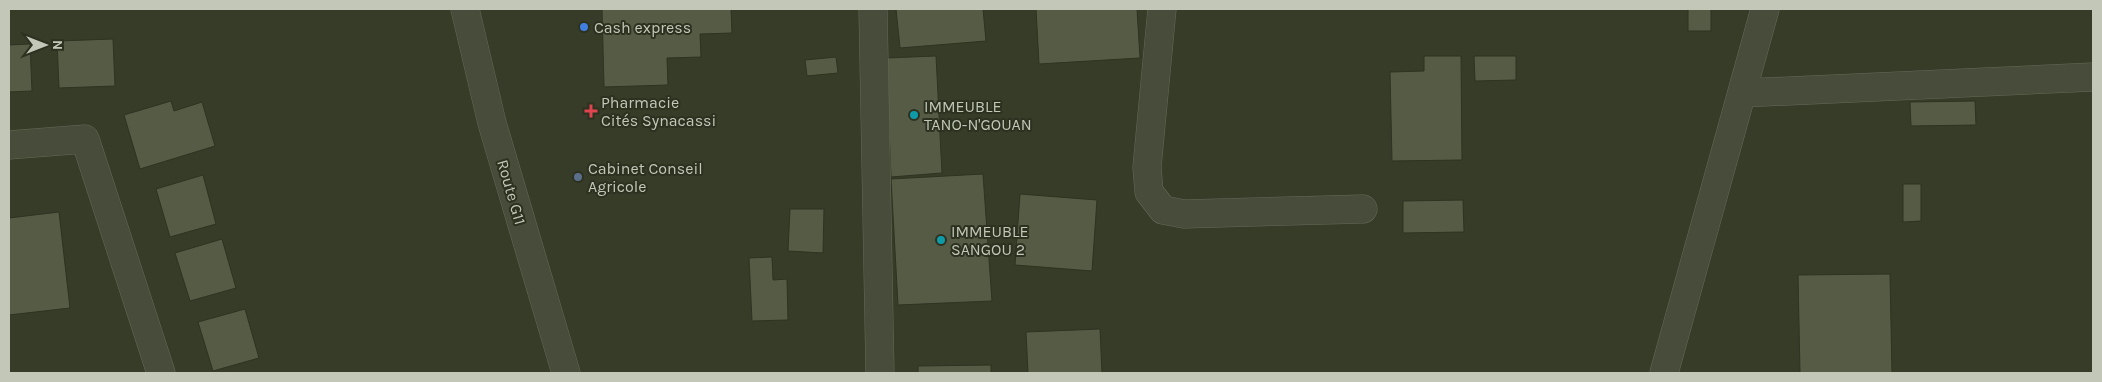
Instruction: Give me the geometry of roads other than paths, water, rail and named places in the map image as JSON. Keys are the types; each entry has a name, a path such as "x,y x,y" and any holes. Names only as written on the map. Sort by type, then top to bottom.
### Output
{"street":[{"name":"Route G11","path":"465,9 492,123 566,373"},
{"path":"873,9 880,373"},
{"path":"1162,9 1147,167 1149,192 1163,210 1184,214 1363,209"},
{"path":"1664,373 1765,9"},
{"path":"1743,93 2093,77"},
{"path":"9,145 85,139 161,373"}],"place":[{"name":"Cash express","path":"584,27"},
{"name":"Pharmacie Cités Synacassi","path":"591,111"},
{"name":"IMMEUBLE TANO-N'GOUAN","path":"914,115"},
{"name":"Cabinet Conseil Agricole","path":"578,177"},
{"name":"IMMEUBLE SANGOU 2","path":"941,240"}]}
